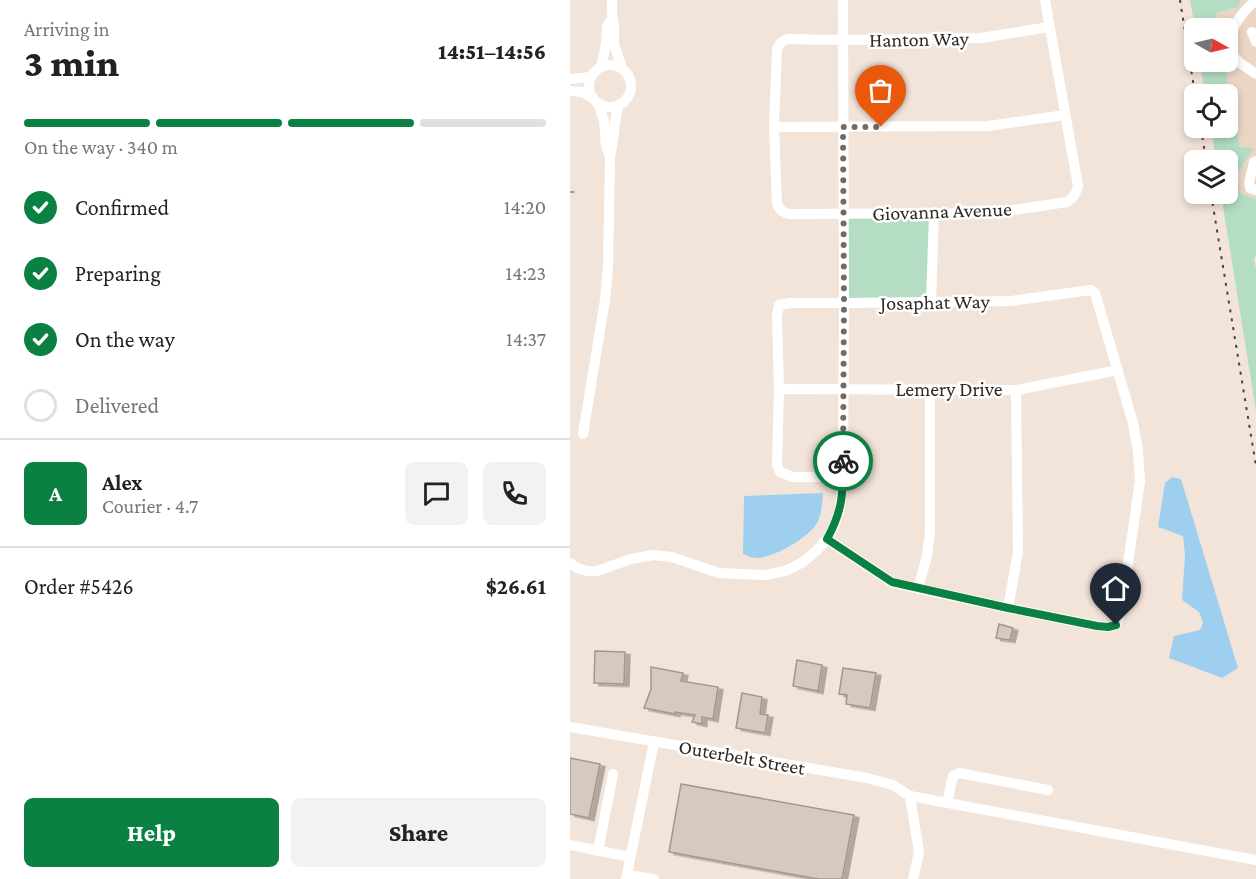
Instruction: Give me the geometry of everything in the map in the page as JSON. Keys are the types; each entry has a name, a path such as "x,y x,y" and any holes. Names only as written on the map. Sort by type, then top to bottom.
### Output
{"street":[{"path":"612,0 614,44 622,68"},
{"path":"570,563 587,571 597,571 631,559 653,555 672,557 719,573 766,575 788,570 803,562 827,539 835,524 840,508 843,477 843,0"},
{"path":"774,127 988,126 1065,115 1046,0"},
{"path":"1256,0 1236,22 1230,39 1231,52 1237,61 1256,74"},
{"path":"601,67 607,27 612,13"},
{"name":"Hanton Way","path":"774,127 777,49 780,43 788,39 981,38 1049,27"},
{"path":"570,91 582,92 595,100 604,106 618,106 628,97 632,85 627,72 616,65 608,65 601,67 591,77 590,91 595,100 604,121 606,146 610,157"},
{"path":"570,79 591,77"},
{"path":"583,434 605,300 608,268 610,157 614,144 614,122 618,106"},
{"name":"Giovanna Avenue","path":"774,127 777,204 781,211 789,214 993,213 1067,202 1072,199 1078,186 1065,115"},
{"path":"1256,161 1249,183 1250,188 1256,190"},
{"path":"931,302 934,213"},
{"name":"Josaphat Way","path":"779,389 777,316 779,305 790,303 1011,301 1091,290 1097,297 1118,370"},
{"path":"827,539 892,582 1097,626 1116,625 1121,611 1140,481 1138,451 1118,370"},
{"name":"Lemery Drive","path":"779,389 1016,390 1118,370"},
{"path":"779,389 777,465 780,472 793,477 843,477"},
{"path":"918,589 927,556 930,531 930,389"},
{"path":"1008,608 1018,552 1016,390"},
{"name":"Outerbelt Street","path":"570,727 867,778 893,785 910,796 1256,860"},
{"path":"654,742 626,877 654,879"},
{"path":"947,803 953,776 959,773 1048,790"},
{"path":"598,851 613,774"},
{"path":"910,796 919,852 913,879"},
{"path":"570,845 630,857"}],"path":[{"path":"570,192 579,192"}],"shaded area":[{"path":"1240,0 1256,0 1256,199 1240,193 1238,172 1254,148 1240,148 1238,84 1228,84 1226,72 1238,72 1238,18 1217,18 1216,13 1238,7"}],"green space":[{"path":"1190,0 1240,0 1239,7 1216,13 1217,18 1193,18"},
{"path":"1202,72 1226,72 1228,84 1203,84"},
{"path":"1238,136 1240,147 1254,148 1238,172 1238,150 1214,150 1213,138"},
{"path":"1238,180 1240,193 1256,199 1256,255 1254,260 1256,268 1256,411 1223,204 1238,204"},
{"path":"843,213 934,213 931,302 844,303"}],"water":[{"path":"1172,477 1181,479 1238,668 1222,678 1169,658 1174,636 1200,630 1203,623 1199,612 1182,600 1185,555 1183,536 1158,527 1165,483"},
{"path":"823,493 819,519 804,537 789,547 764,557 755,558 743,554 744,496"}],"building":[{"path":"999,624 1013,628 1010,640 996,638"},
{"path":"595,651 625,652 624,684 594,683"},
{"path":"797,660 822,665 818,691 793,686"},
{"path":"651,667 683,673 681,681 718,687 713,719 702,717 702,724 692,722 695,715 644,708 651,689"},
{"path":"843,668 876,673 870,708 846,704 847,695 839,694"},
{"path":"742,693 762,697 760,714 768,715 765,733 736,728"},
{"path":"570,758 600,764 589,818 570,814"},
{"path":"681,784 854,815 842,879 818,879 669,852"}],"railway":[{"path":"1180,0 1193,84"},
{"path":"1203,138 1204,150"},
{"path":"1213,204 1256,466"}],"way so far":[{"path":"843,461 843,127 881,127"}],"route":[{"path":"843,461 840,508 827,539 892,582 1097,626 1116,625"}]}
